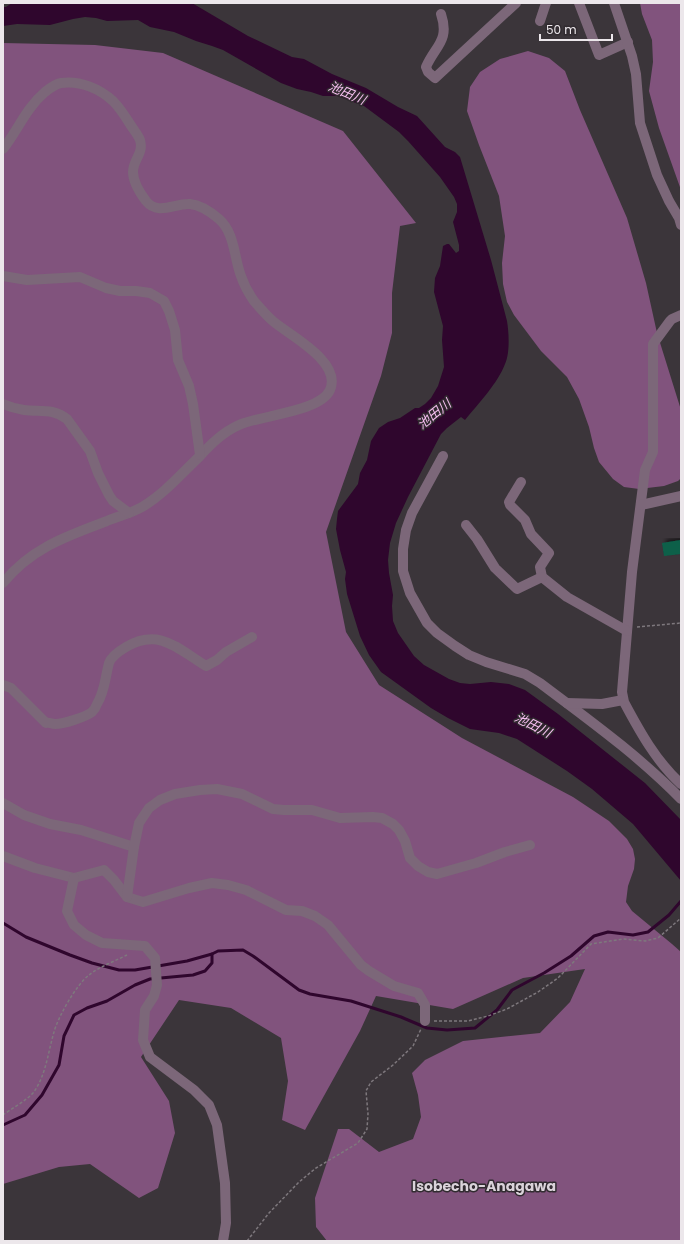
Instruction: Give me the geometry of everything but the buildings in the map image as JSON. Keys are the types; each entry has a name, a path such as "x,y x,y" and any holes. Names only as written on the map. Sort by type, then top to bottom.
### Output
{"street":[{"path":"441,14 444,23 444,33 441,43 426,67 428,72 435,78 516,3"},
{"path":"540,21 546,3"},
{"path":"579,3 599,55 628,42"},
{"path":"614,3 628,42 636,74 640,122 657,174 681,225"},
{"path":"3,149 10,141 31,106 39,97 56,85 62,83 79,84 89,86 104,93 119,108 140,140 141,151 132,172 137,187 147,203 158,209 192,204 208,211 220,220 229,233 240,275 255,302 273,321 311,349 325,364 331,376 332,383 326,397 320,401 295,411 254,420 237,426 214,441 157,497 129,513 56,541 27,559 3,583"},
{"path":"3,276 27,280 80,277 120,292 136,291 150,293 164,301 170,311 175,330 178,360 189,386 200,455"},
{"path":"681,315 670,321 653,344 653,452 645,470 632,572 622,692 623,700 630,714 655,755 672,776 681,784"},
{"path":"3,404 11,408 24,410 55,412 67,419 90,451 98,473 109,495 118,505 129,513"},
{"path":"443,456 412,513 406,530 403,549 403,571 410,593 427,623 437,633 469,655 480,660 525,674 540,683 629,750 659,776 681,799"},
{"path":"521,482 509,502 510,505 525,520 531,534 549,552 540,567 542,577 567,597 627,630"},
{"path":"641,505 681,496"},
{"path":"466,525 477,539 495,568 517,589 542,577"},
{"path":"3,685 11,688 46,723 48,722 55,724 78,720 93,712 102,695 110,661 123,648 135,642 152,639 169,642 206,666 252,637"},
{"path":"567,703 602,704 623,700"},
{"path":"127,897 139,823 149,808 160,800 175,794 200,790 217,789 242,794 273,808 284,810 312,810 340,818 382,818 393,824 399,830 405,841 410,858 428,872 437,874 476,864 505,852 530,845"},
{"path":"3,803 24,815 50,824 81,830 134,847"},
{"path":"3,856 35,868 74,878 104,870 127,897 143,902 189,888 212,883 228,885 246,890 286,910 302,911 315,916 328,925 361,965 369,972 394,986 418,994 425,1005 425,1021"},
{"path":"74,878 67,911 74,925 102,943 145,946 155,958 157,985 154,996 145,1010 143,1040 150,1057 194,1090 209,1105 217,1126 225,1184 226,1223 223,1241"}],"path":[{"path":"627,630 681,623"},
{"path":"247,1241 269,1213 299,1182 316,1168 358,1143 367,1129 368,1114 366,1091 370,1082 393,1065 413,1046 425,1021 468,1021 507,1009 538,992 558,978 591,944 624,939 645,942 658,938 681,918"},
{"path":"3,1114 32,1094 39,1082 50,1052 54,1032 64,1010 82,982 90,974 145,946"}],"shaded area":[{"path":"640,3 681,3 681,190 659,128 649,91 653,62 652,40 642,14"},
{"path":"3,43 95,45 163,53 343,131 416,223 400,226 392,293 392,333 381,376 326,532 346,632 379,685 462,738 573,797 609,821 627,839 633,849 635,859 634,869 628,886 626,902 632,911 681,952 681,1241 327,1241 316,1227 315,1198 338,1129 349,1129 379,1152 413,1139 421,1117 418,1095 412,1073 425,1060 463,1041 540,1033 570,1002 585,969 523,978 453,1009 376,996 360,1031 305,1130 282,1120 288,1081 281,1038 231,1008 179,1000 141,1057 169,1101 175,1133 158,1188 139,1198 90,1164 59,1167 3,1184"},
{"path":"528,51 549,58 565,71 580,110 627,218 646,283 657,333 681,410 681,478 678,481 664,486 639,489 624,487 613,479 599,462 579,399 567,377 541,351 514,315 507,302 503,284 502,263 505,236 499,196 467,111 470,87 480,72 500,59"}],"water":[{"name":"池田川","path":"12,3 192,3 248,36 292,57 304,59 332,74 366,88 398,107 417,116 445,147 455,152 460,157 491,260 507,321 509,337 508,354 498,379 476,407 465,420 461,417 441,434 396,523 390,543 388,560 393,595 393,621 398,633 414,656 424,665 449,679 460,683 470,684 491,682 509,684 525,690 558,714 645,783 681,820 681,881 633,824 592,789 517,739 499,733 470,729 431,708 381,672 369,655 360,636 347,594 345,579 346,572 336,529 338,511 358,484 360,473 367,460 371,441 379,428 425,404 431,398 438,386 444,367 442,340 443,326 434,292 435,278 440,266 443,246 449,244 456,253 459,251 459,245 453,222 457,212 457,204 440,177 399,132 364,106 337,96 323,96 281,83 223,50 174,32 150,27 138,20 107,21 85,17 50,25 17,24 3,26 3,7 6,7"}],"waterway":[{"path":"3,923 26,937 70,955 92,963 119,970 135,970 187,961 218,951 243,950 299,990 310,994 351,1001 401,1017 427,1028 447,1030 475,1028 497,1010 512,990 544,973 571,956 594,936 608,932 633,935 648,932 669,915 681,901"},
{"path":"3,1125 25,1115 42,1095 59,1065 64,1036 74,1015 87,1008 107,1001 135,985 150,979 193,975 205,971 212,963 212,954"}],"district":[{"name":"Isobecho-Anagawa","path":"484,1186"}]}
